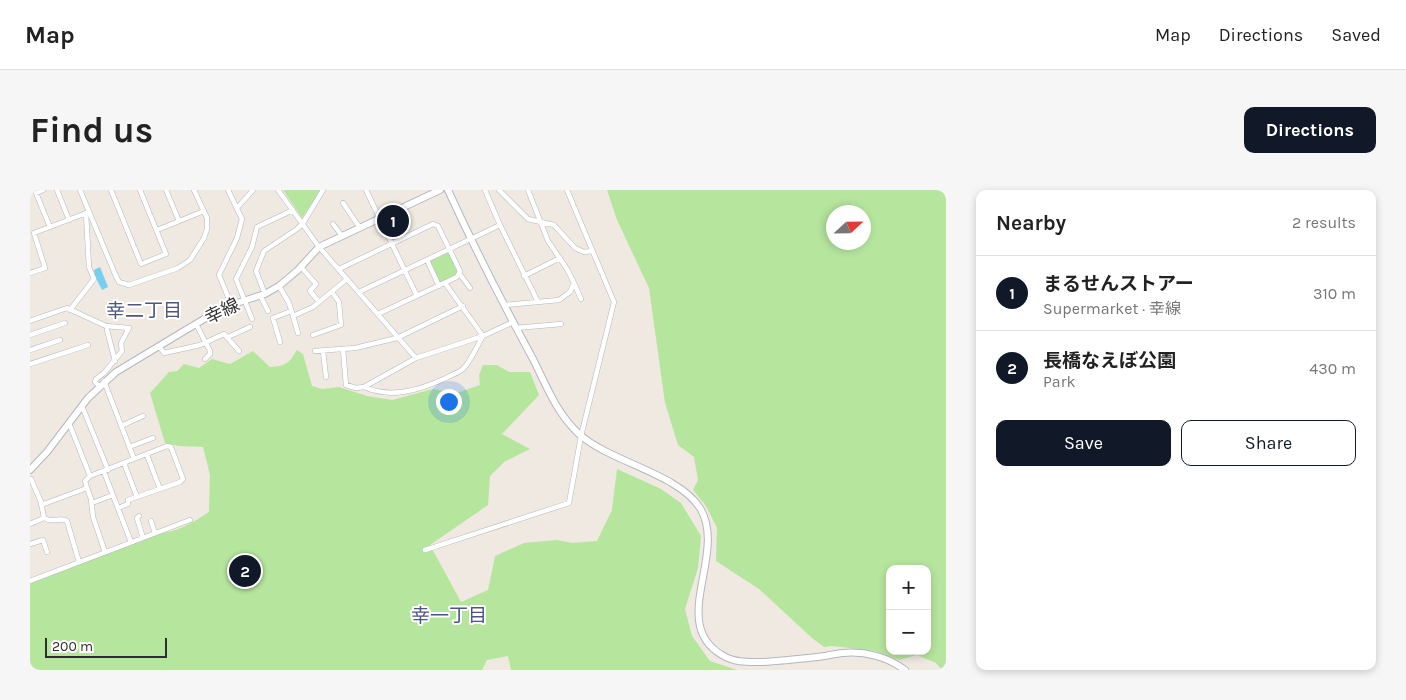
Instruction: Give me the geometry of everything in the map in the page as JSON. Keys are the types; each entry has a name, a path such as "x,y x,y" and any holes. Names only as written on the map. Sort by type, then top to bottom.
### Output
{"street":[{"path":"43,190 36,193 50,227"},
{"path":"57,190 68,220"},
{"path":"80,190 114,274 120,282 129,285 178,268 190,260 204,238 207,229 207,218 194,190"},
{"path":"111,190 141,264 166,254 140,190"},
{"path":"166,190 179,221"},
{"path":"228,190 242,219 237,238 219,276 231,304"},
{"path":"237,208 253,190"},
{"path":"278,190 319,247 416,358"},
{"path":"268,311 256,271 264,251 303,223 323,190"},
{"path":"366,190 417,296"},
{"name":"幸線","path":"30,470 39,462 82,406 102,384 128,364 231,304 262,294 279,286 319,247 440,190"},
{"path":"448,190 514,325 556,404 569,424 581,436 606,451 673,484 685,492 699,506 706,523 709,540 699,598 698,619 703,636 708,644 722,655 735,661 751,662 861,653 887,660 905,670"},
{"path":"485,190 524,276 538,302"},
{"path":"499,190 528,220 554,225 575,248 584,252 592,251"},
{"path":"528,190 548,241 568,269 581,299"},
{"path":"425,550 569,503 581,436 614,302 567,190"},
{"path":"343,203 360,228"},
{"path":"157,230 204,210"},
{"path":"252,319 236,280 252,247 257,226 293,210"},
{"path":"30,273 45,268 34,233 88,212"},
{"path":"70,310 94,279 89,267 88,212"},
{"path":"333,224 342,236"},
{"path":"339,269 433,224 438,226 460,271 459,273 470,288"},
{"path":"359,292 500,225"},
{"path":"524,276 560,258"},
{"path":"427,260 439,286"},
{"path":"301,266 316,284 310,291 319,302"},
{"path":"378,314 446,283 457,277 459,273"},
{"path":"280,342 273,318 313,307 347,279"},
{"path":"446,283 483,336"},
{"path":"504,305 559,300 565,298 574,283"},
{"path":"279,286 292,313 298,333"},
{"path":"313,335 341,325 339,302 332,292"},
{"path":"315,351 355,348 397,338 463,306"},
{"path":"30,321 67,308 112,327 129,328 121,343 122,351 115,361 96,379 96,382 102,384 134,459"},
{"path":"30,335 65,323"},
{"path":"196,324 210,354 205,359"},
{"path":"343,349 346,385 356,388 364,387 416,358 514,325 561,324"},
{"path":"228,337 250,327"},
{"path":"107,330 115,361"},
{"path":"159,346 164,353 205,343 224,334 238,351"},
{"path":"364,387 392,393 413,391 432,384 465,367 483,336"},
{"path":"30,350 60,340"},
{"path":"30,364 88,345"},
{"path":"324,350 326,377"},
{"path":"82,406 131,542"},
{"path":"121,426 143,416"},
{"path":"69,423 90,476"},
{"path":"129,447 153,438"},
{"path":"105,552 93,517 92,503 85,481 90,476 167,446 171,447 183,480 128,500 128,504 118,508"},
{"path":"147,455 160,489"},
{"path":"124,463 137,497"},
{"path":"30,480 38,494 44,518 52,522 66,519 79,562"},
{"path":"40,504 87,488"},
{"path":"92,503 113,495"},
{"path":"139,516 137,518 144,538"},
{"path":"30,524 44,518"},
{"path":"30,581 190,520"},
{"path":"151,522 155,533"},
{"path":"30,544 43,540 47,552"}],"green space":[{"path":"283,190 321,190 302,218"},
{"path":"607,190 946,190 946,670 942,670 936,663 917,655 899,660 875,651 832,646 824,647 759,589 716,561 717,528 706,506 693,490 698,480 694,457 678,445 665,403 649,288 617,220"},
{"path":"449,253 457,271 455,275 439,283 430,261"},
{"path":"297,350 303,354 312,386 322,389 339,387 367,396 392,400 433,389 457,393 480,385 479,375 483,365 497,365 509,372 530,372 539,395 502,434 530,449 504,462 490,476 488,505 430,545 461,602 488,590 495,556 524,543 557,540 572,543 597,541 612,510 617,469 661,489 681,503 701,536 698,568 685,609 692,636 710,661 737,670 511,670 508,656 487,660 482,670 34,670 30,666 30,584 158,533 178,529 209,512 210,475 203,447 179,446 165,443 150,393 169,372 177,371 184,364 199,368 212,359 230,364 253,351 270,367 276,367 287,363"}],"water":[{"path":"100,267 108,287 102,290 94,270"}],"place":[{"name":"まるせんストアー","path":"393,221"},
{"name":"長橋なえぼ公園","path":"245,571"}],"district":[{"name":"幸二丁目","path":"144,311"},
{"name":"幸一丁目","path":"449,616"}]}
